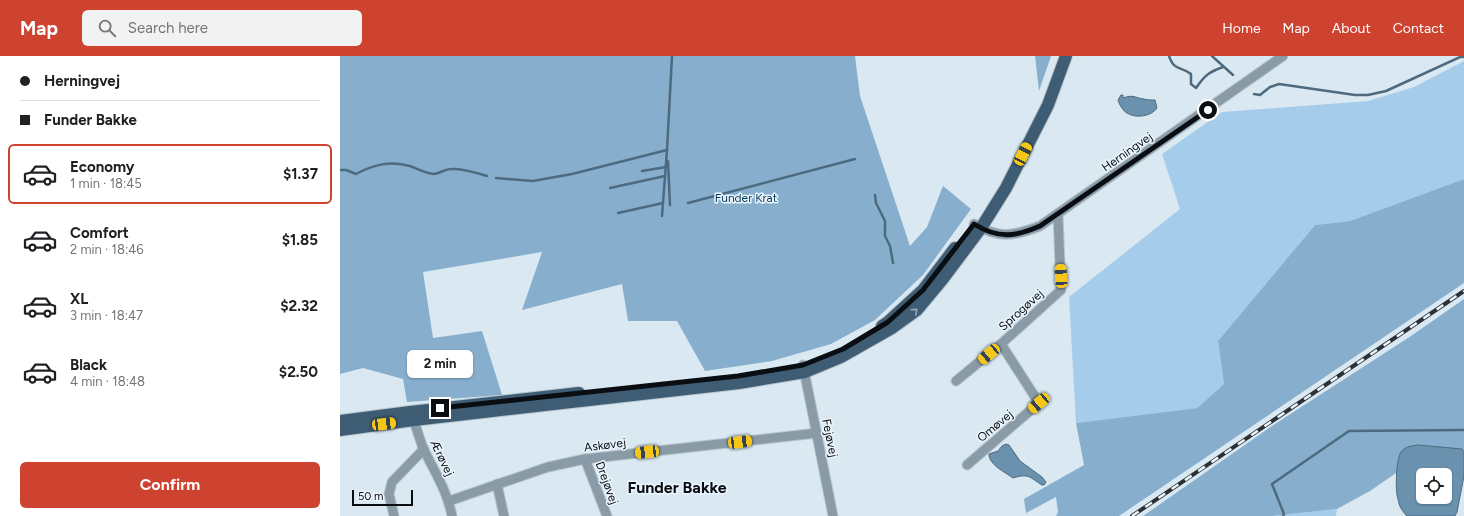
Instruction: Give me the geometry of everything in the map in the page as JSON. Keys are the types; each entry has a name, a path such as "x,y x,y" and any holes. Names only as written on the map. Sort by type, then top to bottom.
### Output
{"main road":[{"path":"340,421 412,416 739,383 804,369 843,349 888,322 923,290 977,226 1000,183 1028,144 1048,105 1066,56"},
{"path":"340,430 412,416"}],"street":[{"name":"Herningvej","path":"977,226 989,233 1001,235 1020,234 1040,226 1058,215 1283,56"},
{"name":"Sprogøvej","path":"956,381 1001,344 1061,290 1058,215"},
{"name":"Omøvej","path":"967,465 1039,403 1001,344"},
{"name":"Fejøvej","path":"804,369 833,516"},
{"name":"Ærøvej","path":"412,416 424,449 434,467 449,501 452,516"},
{"name":"Askøvej","path":"449,501 548,467 585,459 817,433"},
{"path":"394,516 389,494 392,482 424,449"},
{"name":"Drejøvej","path":"585,459 606,516"},
{"path":"497,484 504,516"}],"shaded area":[{"path":"1464,61 1464,179 1350,221 1315,225 1218,341 1224,384 1197,408 1076,423 1069,297 1180,209 1162,154 1222,112 1368,101 1414,87"},
{"path":"1121,95 1123,95 1123,98 1132,96 1147,100 1155,100 1157,108 1148,115 1131,115 1124,111 1119,103 1118,100"},
{"path":"1006,444 1009,445 1020,461 1042,477 1046,482 1044,485 1026,476 1013,478 994,465 989,454 998,451"},
{"path":"1418,445 1462,449 1464,452 1464,476 1455,516 1407,516 1401,508 1398,502 1396,489 1396,475 1399,456 1407,447"},
{"path":"1337,509 1336,516 1272,516"}],"green space":[{"name":"Funder Krat","path":"340,56 855,56 860,96 910,246 927,227 943,186 971,209 923,275 875,320 831,344 772,361 705,371 677,321 628,321 622,284 522,310 542,252 423,272 433,338 482,331 502,395 407,402 403,379 363,368 340,374"},
{"path":"1035,56 1051,56 1039,91"},
{"path":"1464,179 1464,283 1119,516 1056,516 1058,512 1056,497 1026,513 1024,499 1084,465 1076,423 1197,408 1224,384 1218,341 1315,225 1350,221"},
{"path":"1464,299 1464,452 1405,449 1402,469 1370,491 1337,509 1272,516 1143,516 1275,424 1411,336"}],"waterway":[{"path":"667,150 672,56"},
{"path":"1169,56 1175,66 1191,74 1191,84 1196,88 1208,74 1223,67"},
{"path":"1212,56 1233,75"},
{"path":"1254,94 1260,95 1270,87 1279,84 1355,95 1368,95 1386,91 1460,57 1464,57"},
{"path":"496,178 533,181 572,174 667,150 662,216"},
{"path":"688,203 855,159"},
{"path":"668,161 670,205"},
{"path":"340,170 346,170 356,174 382,164 396,163 433,174 449,169 460,169 487,176"},
{"path":"642,171 666,167"},
{"path":"610,188 665,176"},
{"path":"875,195 876,203 885,221 885,236 890,246 893,263"},
{"path":"618,213 663,203"},
{"path":"1283,516 1284,514 1272,484 1349,431 1464,430"}],"railway":[{"path":"1132,516 1464,291"}],"district":[{"name":"Funder Bakke","path":"677,487"}],"route":[{"path":"440,408 738,376 775,371 803,365 843,349 888,322 923,290 974,224 989,233 1001,235 1020,234 1040,226 1208,110"}]}
